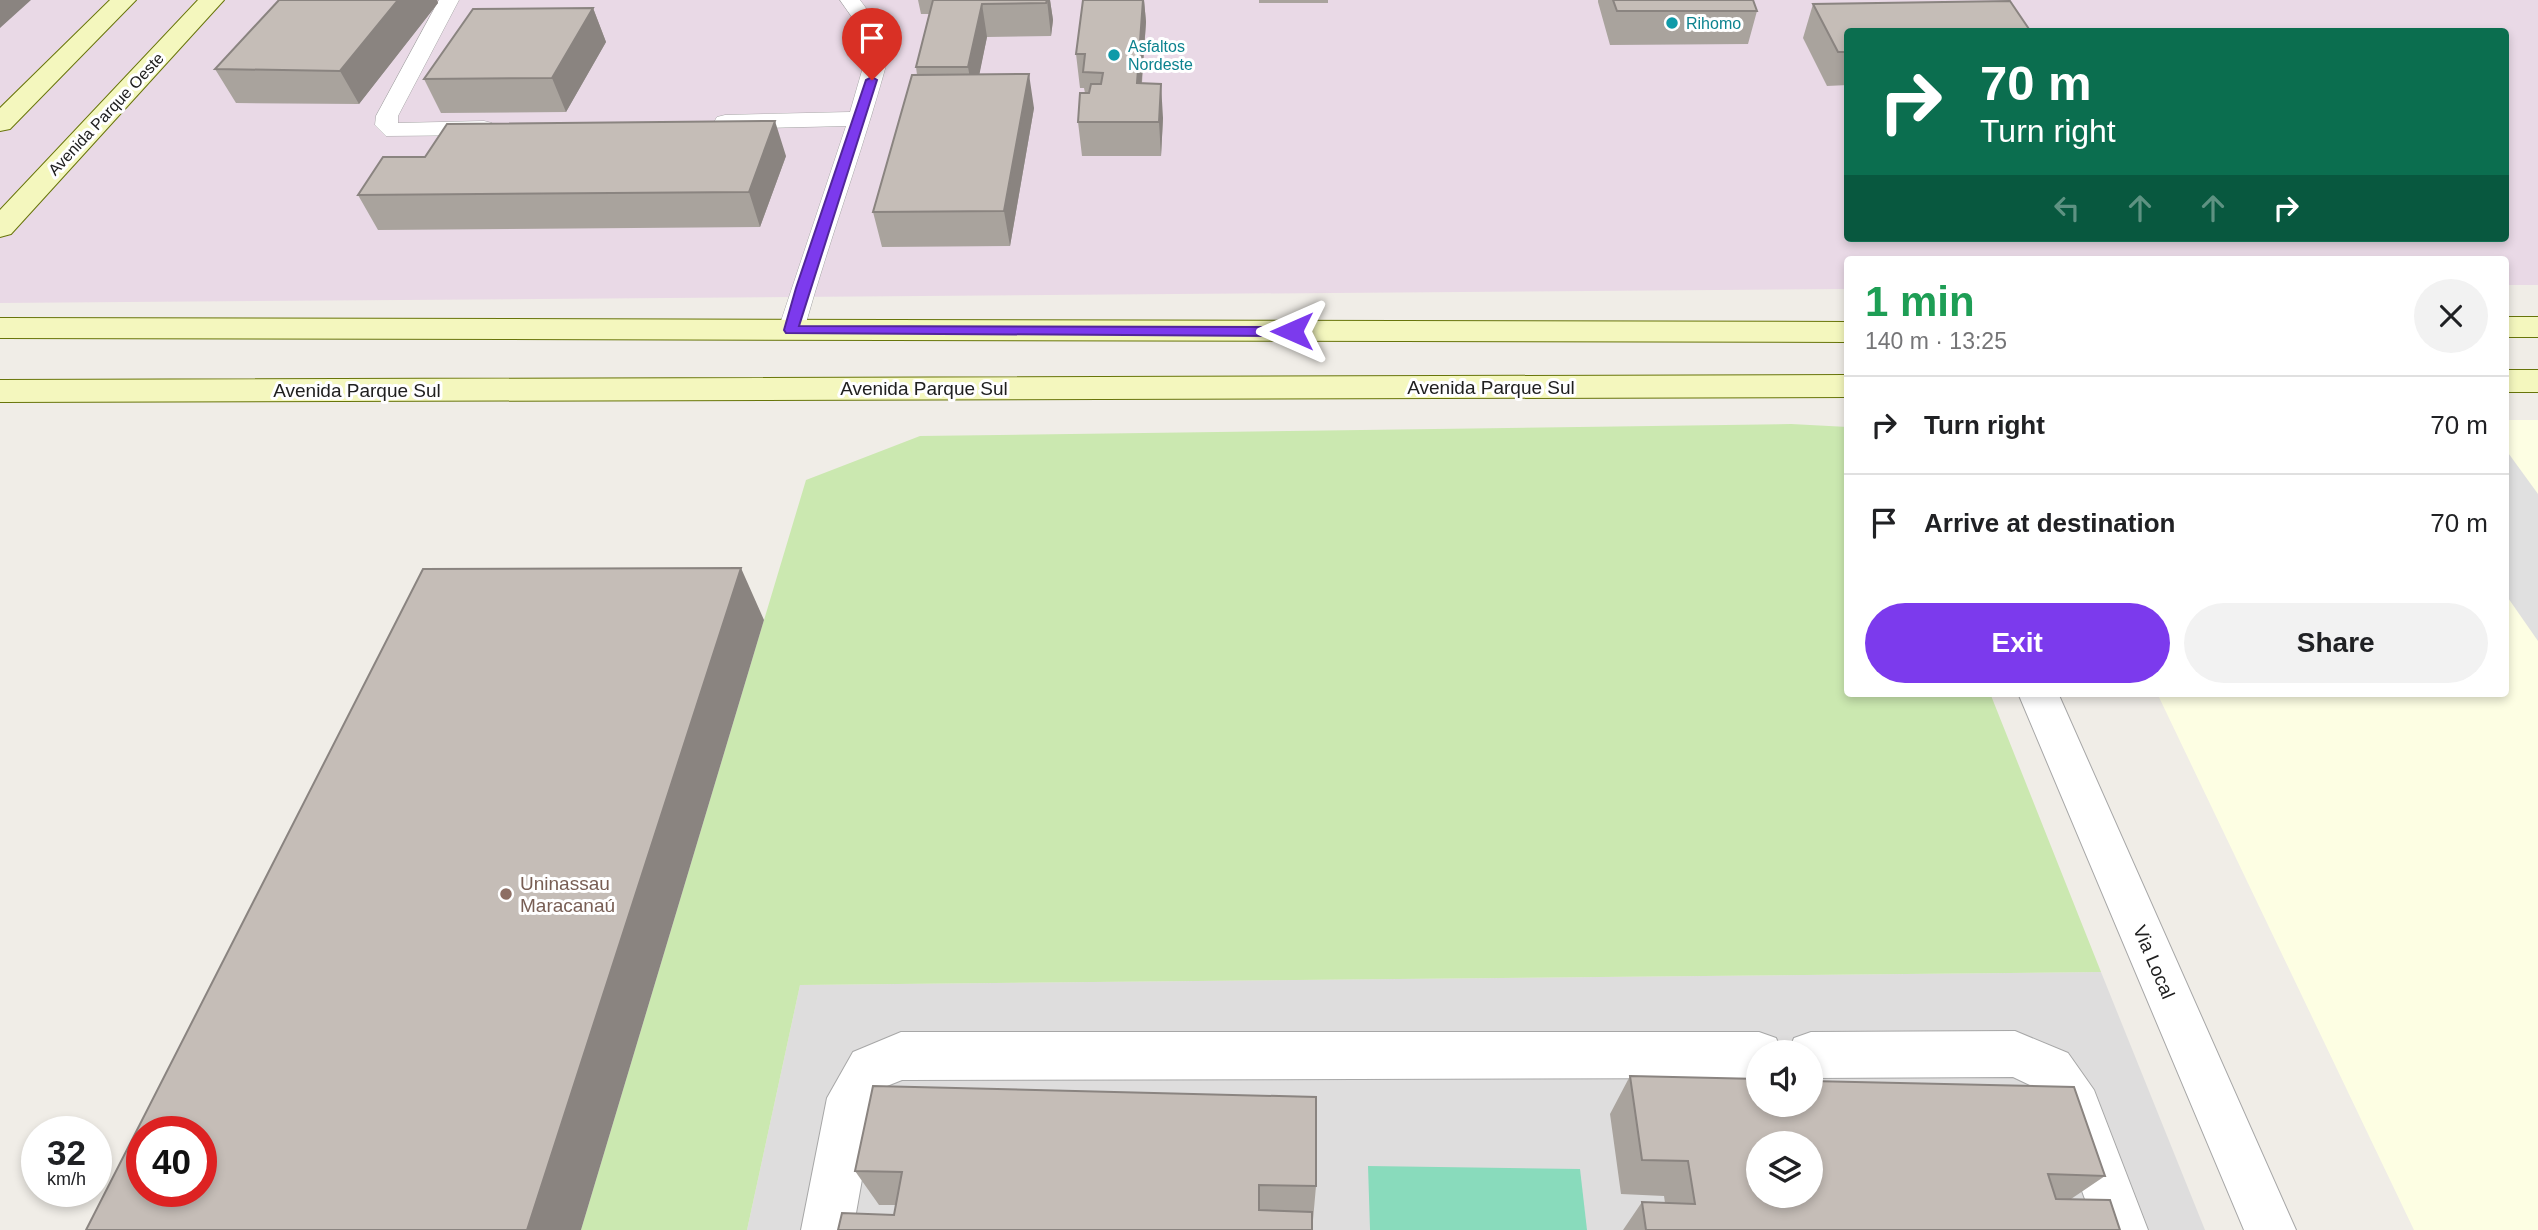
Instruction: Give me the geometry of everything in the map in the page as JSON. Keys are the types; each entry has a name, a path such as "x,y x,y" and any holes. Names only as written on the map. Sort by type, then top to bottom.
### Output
{"street":[{"path":"0,123 124,0"},
{"name":"Avenida Parque Oeste","path":"0,229 212,0"},
{"path":"2509,327 2538,327"},
{"path":"0,328 1844,332"},
{"path":"2509,381 2538,381"},
{"name":"Avenida Parque Sul","path":"0,391 1844,386"},
{"name":"Via Local","path":"2040,697 2270,1230"},
{"path":"1823,1055 2015,1054 2051,1070 2077,1107 2122,1230"},
{"path":"827,1230 852,1098 870,1069 901,1055 1746,1055"}],"lane":[{"path":"449,0 387,116 386,125 394,131 504,128"},
{"path":"791,330 802,288 860,119 881,43 850,0"},
{"path":"710,123 860,119"}],"shaded area":[{"path":"0,0 2538,0 2538,285 2509,285 2509,256 1844,256 1844,289 0,303"},
{"path":"2509,420 2538,420 2538,1230 2414,1230 2159,697 2509,697"},
{"path":"2509,454 2538,494 2538,641 2509,599"},
{"path":"2101,972 2205,1230 747,1230 800,985"}],"green space":[{"path":"1791,424 1844,427 1844,697 1992,697 2101,972 800,985 747,1230 581,1230 806,480 920,436"},
{"path":"1368,1166 1580,1169 1587,1230 1370,1230"}],"building":[{"path":"279,0 398,0 340,71 215,69"},
{"path":"933,0 1047,0 1046,3 982,4 968,67 916,67"},
{"name":"Asfaltos Nordeste","path":"1083,0 1143,0 1137,83 1161,84 1159,122 1078,122 1080,93 1089,93 1091,84 1101,84 1103,73 1083,72 1085,54 1076,54"},
{"path":"1613,0 1753,0 1757,11 1617,11"},
{"path":"2010,1 2028,28 1844,28 1844,52 1838,52 1813,4"},
{"path":"593,8 552,78 424,79 473,9"},
{"path":"1029,74 1004,211 873,212 912,75"},
{"path":"775,121 749,192 358,195 383,157 425,157 447,124"},
{"name":"Uninassau Maracanaú","path":"741,568 527,1230 86,1230 98,1207 112,1207 112,1179 126,1152 126,1207 217,1207 217,1116 144,1116 423,569"},
{"path":"1630,1076 1746,1079 1746,1117 1823,1117 1823,1081 2074,1087 2105,1176 2048,1174 2056,1199 2110,1200 2120,1230 1646,1230 1642,1202 1695,1204 1688,1161 1642,1160"},
{"path":"873,1086 1316,1097 1316,1186 1259,1185 1259,1210 1312,1212 1312,1230 838,1230 842,1213 894,1215 902,1172 855,1171"}],"place":[{"name":"Rihomo","path":"1672,23"},
{"name":"Asfaltos Nordeste","path":"1114,55"},
{"name":"Uninassau Maracanaú","path":"506,894"}],"route":[{"path":"872,80 802,288 791,330 1292,331"}]}
